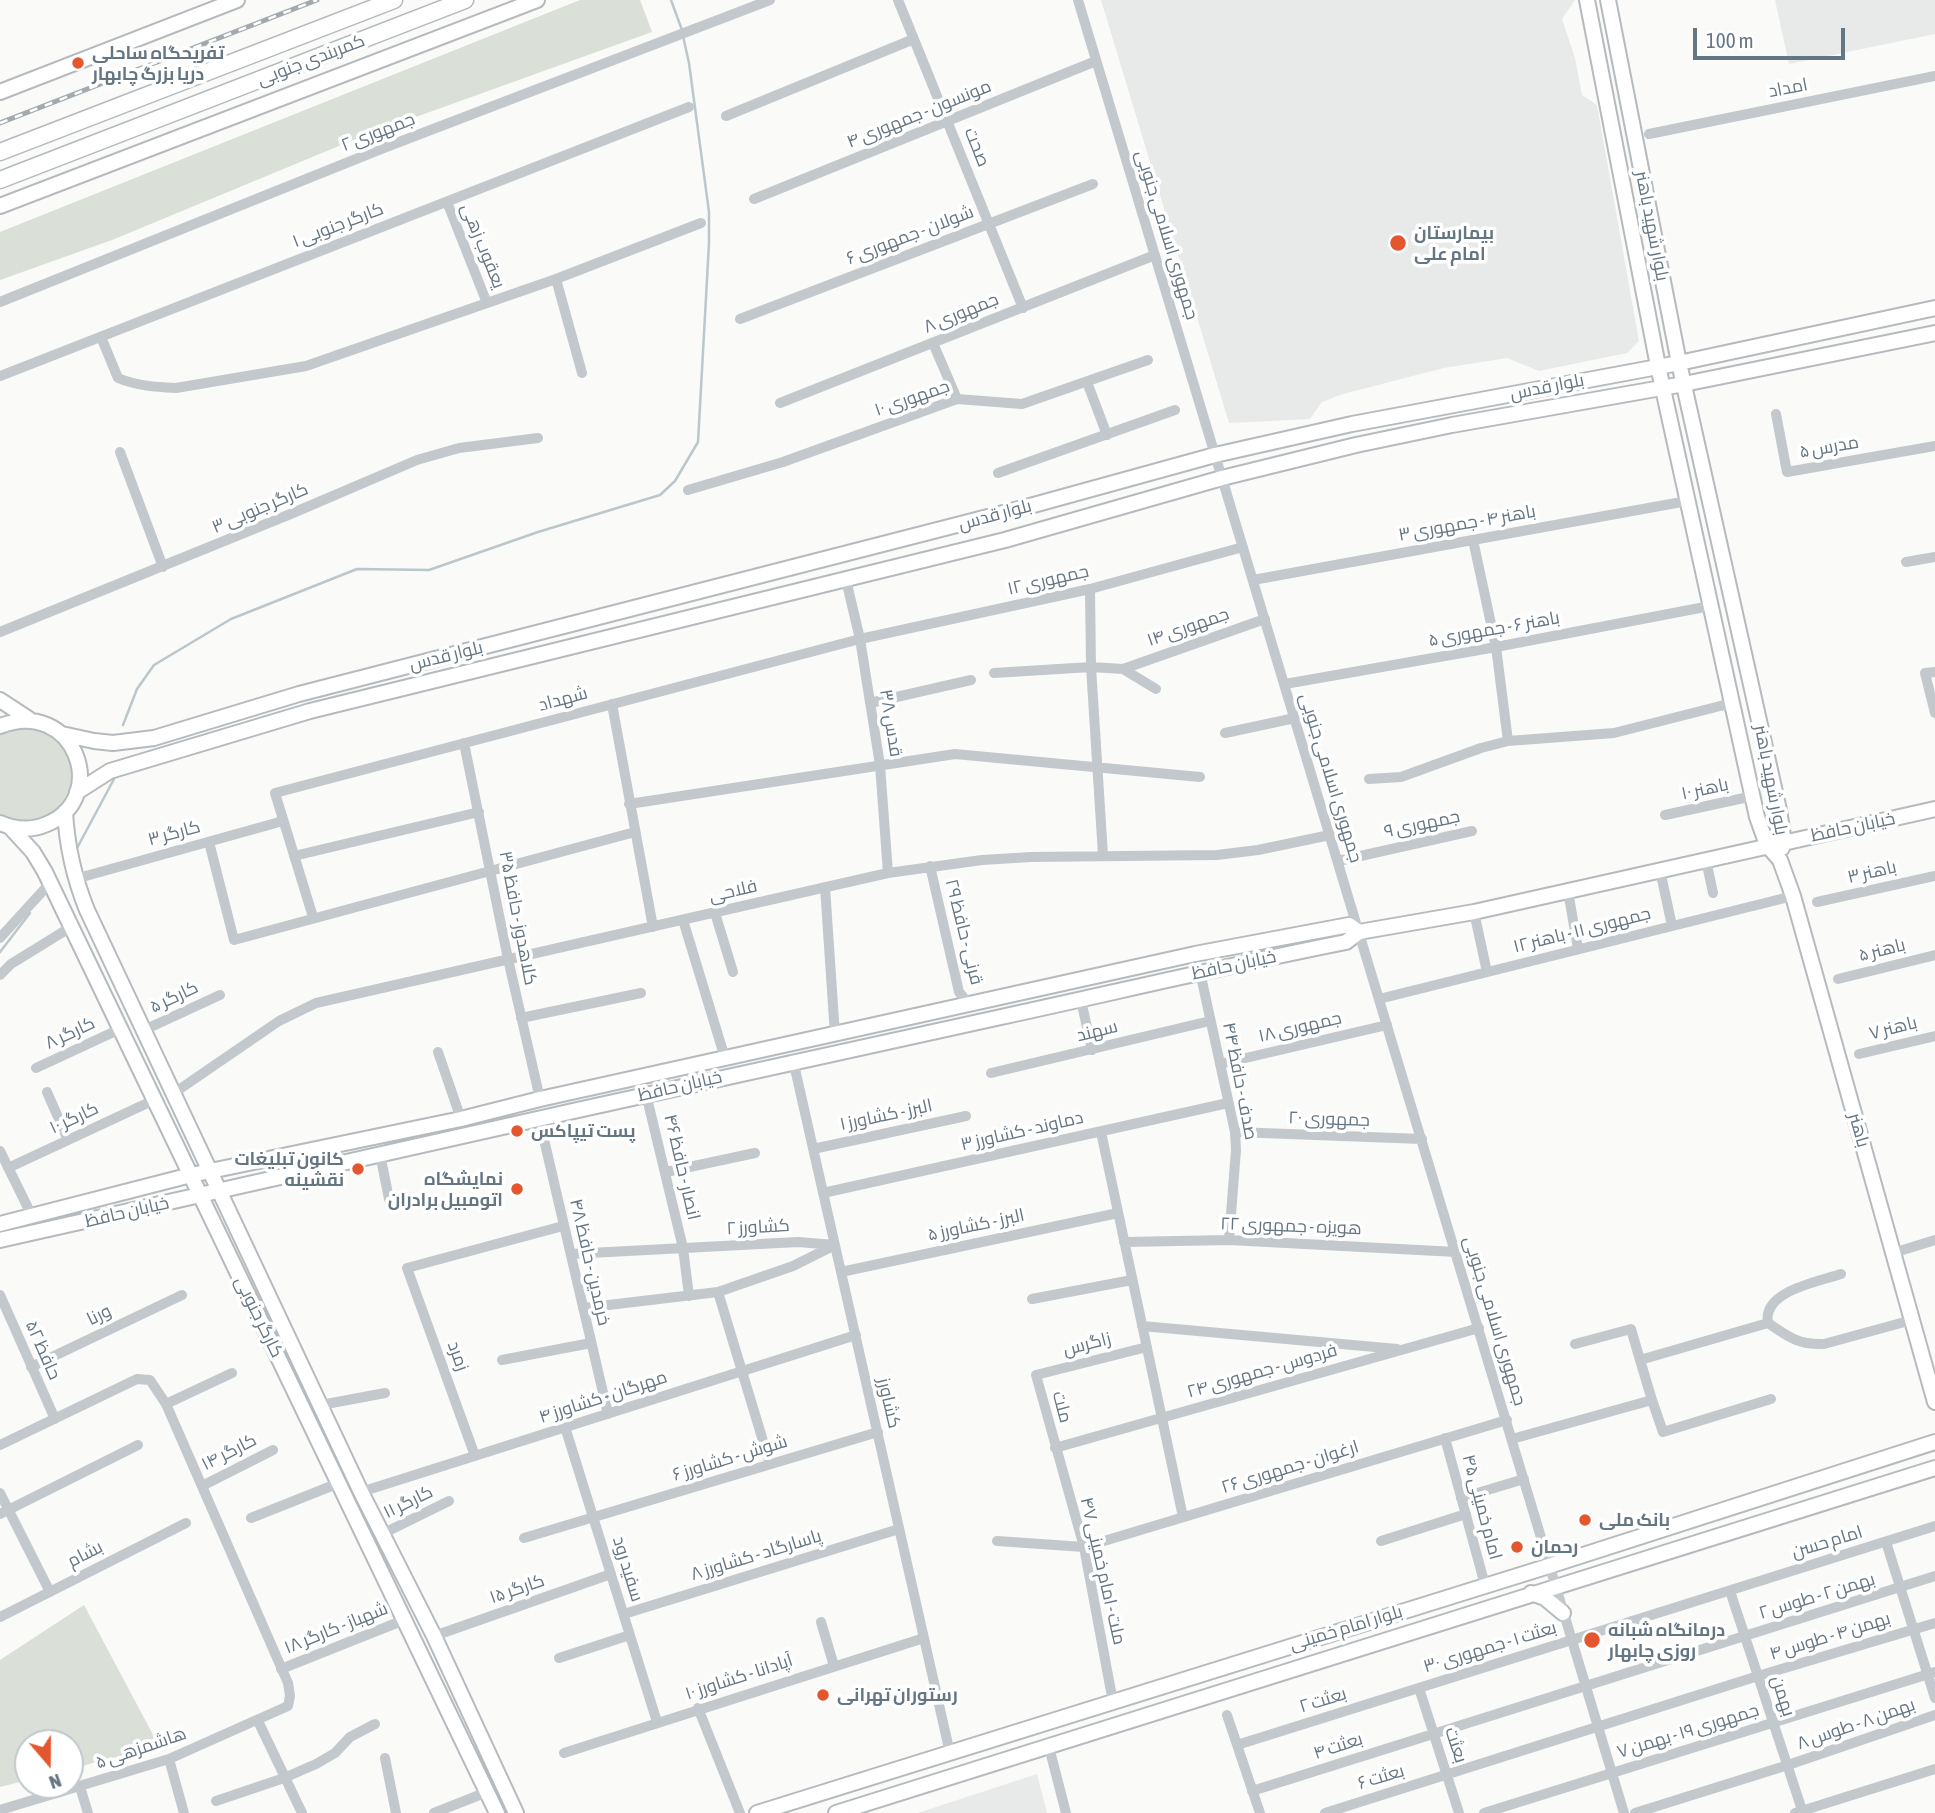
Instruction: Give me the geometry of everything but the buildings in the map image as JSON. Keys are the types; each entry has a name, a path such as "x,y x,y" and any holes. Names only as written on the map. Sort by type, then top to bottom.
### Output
{"highway":[{"name":"کمربندی جنوبی","path":"0,152 394,0"},
{"name":"کمربندی جنوبی","path":"0,180 465,0"}],"main road":[{"path":"0,92 237,0"},
{"path":"0,206 537,0"},
{"name":"بلوار شهید باهنر","path":"1587,0 1662,388 1752,796 1766,845 1780,860"},
{"name":"بلوار شهید باهنر","path":"1608,0 1679,363 1784,842 1780,860"},
{"name":"بلوار قدس","path":"0,700 30,720 47,724 62,734 113,743 154,738 299,694 1019,509 1215,455 1352,424 1679,363 1935,308"},
{"name":"بلوار قدس","path":"77,792 110,771 273,722 1005,540 1222,478 1452,425 1684,384 1935,333"},
{"path":"1352,424 1356,445"},
{"path":"1699,557 1721,554"},
{"path":"708,589 713,612"},
{"path":"0,726 13,721 30,720"},
{"path":"5,825 24,830 39,828 53,822 65,812 77,792 80,777 72,746 62,734"},
{"name":"خیابان حافظ","path":"0,1240 793,1060 1346,942 1359,932 1474,912 1935,809"},
{"name":"کارگر جنوبی","path":"65,812 66,835 75,879 142,1031 174,1093 361,1492 434,1636 516,1813"},
{"name":"کارگر جنوبی","path":"5,825 33,852 50,883 497,1813"},
{"name":"باهنر","path":"1780,860 1793,895 1935,1402"},
{"name":"خیابان حافظ","path":"0,1224 191,1175 461,1119 682,1067 1195,954 1349,925 1359,932"},
{"path":"912,1017 916,1035"},
{"path":"682,1067 685,1085"},
{"name":"بلوار امام خمینی","path":"757,1813 1549,1566 1935,1442"},
{"name":"بلوار امام خمینی","path":"836,1813 1935,1468"},
{"path":"1563,1613 1565,1591 1573,1580"},
{"path":"1531,1593 1545,1598 1563,1613"},
{"path":"416,1644 434,1636"}],"street":[{"name":"جمهوری ۲","path":"0,302 381,149 770,0"},
{"name":"صحت","path":"898,0 1023,308"},
{"name":"جمهوری اسلامی جنوبی","path":"1078,0 1624,1813"},
{"path":"726,116 914,39"},
{"name":"مونسون - جمهوری ۴","path":"754,200 1096,61"},
{"name":"امداد","path":"1649,134 1935,76"},
{"name":"کارگر جنوبی ۱","path":"0,376 689,107"},
{"name":"شولان - جمهوری ۶","path":"740,319 1093,184"},
{"name":"یعقوب زهی","path":"447,202 487,303"},
{"path":"101,337 118,378 130,383 176,388 306,366 556,279 701,223"},
{"name":"جمهوری ۸","path":"780,403 1155,255"},
{"path":"556,279 582,373"},
{"path":"933,343 957,399"},
{"name":"جمهوری ۱۰","path":"688,490 783,462 957,399 1022,404 1149,360"},
{"path":"1087,382 1107,435"},
{"path":"998,473 1175,410"},
{"name":"مدرس ۵","path":"1776,414 1787,472 1935,446"},
{"name":"کارگر جنوبی ۳","path":"0,632 417,460 459,448 538,438"},
{"path":"120,452 163,567"},
{"name":"باهنر ۴ - جمهوری ۳","path":"1253,580 1687,501"},
{"path":"1474,540 1496,648 1508,741"},
{"name":"جمهوری ۱۲","path":"860,639 1090,589 1243,547"},
{"path":"1906,562 1935,557"},
{"name":"قدس ۳۸","path":"846,580 860,639 880,765 888,873"},
{"path":"1090,589 1091,667 1102,855"},
{"name":"باهنر ۶ - جمهوری ۵","path":"1284,684 1496,648 1710,606"},
{"name":"جمهوری ۱۴","path":"1123,668 1265,620"},
{"name":"شهداد","path":"283,821 275,793 860,639"},
{"path":"994,673 1091,667 1123,668 1156,690"},
{"path":"1935,672 1925,673 1935,713"},
{"path":"870,703 971,680"},
{"path":"1369,779 1401,776 1508,741 1614,733 1732,703"},
{"path":"612,704 653,927"},
{"path":"1225,733 1295,719"},
{"name":"کلاهدوز - حافظ ۳۵","path":"464,743 540,1099"},
{"path":"629,804 955,754 1200,776"},
{"name":"باهنر ۱۰","path":"1665,815 1752,796"},
{"path":"294,856 479,812"},
{"path":"283,821 313,917"},
{"name":"کارگر ۳","path":"75,879 283,821"},
{"name":"جمهوری ۹","path":"1338,861 1472,831"},
{"path":"209,842 234,940 635,832"},
{"name":"فلاحی","path":"174,1093 279,1021 316,1003 825,887 888,873 982,860 1102,855 1217,855 1258,850 1330,835"},
{"path":"1706,860 1713,894"},
{"name":"قرنی - حافظ ۲۹","path":"930,866 959,992 969,1004"},
{"path":"1660,870 1672,926"},
{"name":"باهنر ۳","path":"1817,902 1935,876"},
{"path":"0,938 50,883"},
{"path":"825,887 835,1035"},
{"path":"1568,891 1578,949"},
{"name":"جمهوری ۱۱ - باهنر ۱۲","path":"1380,999 1793,895"},
{"path":"1474,912 1487,972"},
{"path":"715,913 733,972"},
{"path":"683,920 725,1058"},
{"path":"0,975 11,964 71,927"},
{"name":"باهنر ۵","path":"1838,979 1935,955"},
{"name":"صدف - حافظ ۴۴","path":"1200,972 1235,1132 1229,1240"},
{"path":"521,1018 641,993"},
{"name":"کارگر ۵","path":"142,1031 220,995"},
{"path":"1081,1000 1092,1050"},
{"name":"سهند","path":"991,1073 1210,1021"},
{"name":"جمهوری ۱۸","path":"1220,1064 1387,1025"},
{"name":"کارگر ۸","path":"36,1068 120,1028"},
{"name":"باهنر ۷","path":"1859,1055 1935,1036"},
{"path":"438,1052 461,1119"},
{"name":"کشاورز","path":"793,1060 950,1753"},
{"path":"47,1092 68,1140"},
{"name":"انصار - حافظ ۴۶","path":"646,1094 683,1248 689,1296"},
{"name":"کارگر ۱۰","path":"8,1168 154,1100"},
{"name":"دماوند - کشاورز ۳","path":"823,1193 1228,1103"},
{"name":"البرز - کشاورز ۱","path":"813,1149 966,1116"},
{"name":"خرمدین - حافظ ۴۸","path":"539,1118 608,1414"},
{"path":"1101,1132 1183,1517"},
{"name":"جمهوری ۲۰","path":"1235,1132 1422,1139"},
{"path":"0,1151 32,1216"},
{"path":"666,1172 755,1153"},
{"path":"380,1154 389,1199"},
{"name":"البرز - کشاورز ۵","path":"841,1272 1118,1213"},
{"name":"زمرد","path":"475,1456 407,1268 564,1226"},
{"name":"هویزه - جمهوری ۲۲","path":"1124,1242 1229,1240 1456,1251"},
{"path":"1894,1253 1935,1240"},
{"name":"کشاورز ۲","path":"571,1254 799,1242 835,1245"},
{"path":"583,1308 719,1292 793,1266 835,1245"},
{"path":"1768,1323 1769,1306 1775,1299 1801,1287 1841,1275"},
{"path":"1032,1299 1132,1280"},
{"path":"719,1292 770,1464"},
{"name":"حافظ ۵۲","path":"0,1295 55,1419"},
{"name":"ورنا","path":"31,1367 182,1295"},
{"path":"1640,1360 1768,1323 1803,1344 1824,1344 1912,1320"},
{"path":"1142,1326 1404,1349"},
{"name":"فردوس - جمهوری ۲۴","path":"1055,1448 1479,1328"},
{"path":"1575,1345 1631,1329 1663,1432 1771,1399"},
{"name":"مهرگان - کشاورز ۴","path":"361,1492 856,1335"},
{"path":"502,1360 592,1343"},
{"name":"زاگرس","path":"1036,1375 1147,1347"},
{"path":"166,1404 232,1373"},
{"name":"ملت","path":"1036,1375 1055,1448"},
{"path":"0,1445 137,1379 150,1380 166,1404 281,1668"},
{"path":"321,1405 385,1393"},
{"path":"1512,1439 1652,1401"},
{"name":"ارغوان - جمهوری ۲۶","path":"1084,1547 1507,1420"},
{"name":"سفید رود","path":"565,1427 657,1721"},
{"name":"شوش - کشاورز ۶","path":"524,1538 877,1433"},
{"name":"امام خمینی ۴۵","path":"1445,1438 1485,1585"},
{"path":"4,1511 138,1446"},
{"name":"ملت - امام خمینی ۴۷","path":"1055,1448 1084,1547 1113,1702"},
{"name":"کارگر ۱۴","path":"202,1486 273,1450"},
{"path":"1461,1498 1524,1479"},
{"path":"251,1518 339,1483"},
{"path":"0,1493 4,1511 50,1592"},
{"name":"کارگر ۱۱","path":"382,1534 449,1501"},
{"path":"1381,1541 1466,1514"},
{"name":"بشام","path":"0,1618 186,1523"},
{"name":"امام حسن","path":"1571,1640 1935,1526"},
{"name":"پاسارگاد - کشاورز ۸","path":"624,1614 900,1529"},
{"path":"997,1541 1084,1547"},
{"path":"1886,1542 1913,1630 1931,1673 1935,1698"},
{"name":"کارگر ۱۵","path":"434,1636 611,1574"},
{"name":"بهمن ۲ - طوس ۲","path":"1585,1685 1935,1576"},
{"name":"بهمن","path":"1730,1591 1800,1812"},
{"name":"شهباز - کارگر ۱۸","path":"281,1668 404,1620"},
{"path":"821,1622 834,1666"},
{"name":"بهمن ۴ - طوس ۴","path":"1598,1728 1935,1623"},
{"path":"559,1658 630,1635"},
{"name":"آپادانا - کشاورز ۱۰","path":"564,1753 657,1721 924,1638"},
{"name":"بعثت ۱ - جمهوری ۳۰","path":"1419,1688 1571,1640"},
{"name":"هاشمزهی ۵","path":"84,1786 169,1759 288,1706 290,1696 281,1668"},
{"name":"جمهوری ۱۹ - بهمن ۷","path":"1484,1813 1931,1673"},
{"name":"بعثت ۴","path":"1252,1791 1585,1685"},
{"name":"بعثت","path":"1419,1688 1459,1813"},
{"name":"بعثت ۲","path":"1237,1745 1419,1688"},
{"path":"698,1709 740,1813"},
{"path":"1227,1714 1260,1813"},
{"name":"بهمن ۸ - طوس ۸","path":"1636,1813 1935,1715"},
{"path":"258,1721 302,1813"},
{"path":"216,1801 284,1779 335,1753 350,1737 375,1724"},
{"name":"بعثت ۶","path":"1325,1813 1598,1728"},
{"path":"1049,1747 1066,1813"},
{"path":"385,1758 396,1813"},
{"path":"169,1759 184,1813"},
{"path":"1800,1812 1935,1769"},
{"path":"434,1813 487,1791"},
{"name":"هاشمزهی ۵","path":"0,1810 38,1799"}],"shaded area":[{"path":"580,0 640,0 652,32 363,136 112,240 0,280 0,232"},
{"name":"بیمارستان امام علی","path":"1101,0 1575,0 1562,19 1575,58 1582,95 1597,105 1639,341 1627,353 1539,371 1507,358 1444,368 1343,394 1322,402 1310,419 1229,423"},
{"path":"1775,0 1935,0 1935,34 1789,64"},
{"path":"24,727 51,736 67,752 72,771 69,790 58,807 42,819 22,822 0,814 0,735"},
{"path":"84,1605 159,1746 84,1765 84,1729 14,1729 14,1784 0,1787 0,1660"},
{"path":"1037,1774 1047,1813 918,1813"}],"waterway":[{"path":"671,0 682,30"},
{"path":"123,725 137,689 154,665 231,619 357,569 429,570 538,532 660,495 675,481 698,442 709,243 709,212 683,36"},
{"path":"76,850 114,779"},
{"path":"0,952 30,913"}],"railway":[{"path":"0,123 317,0"}],"place":[{"name":"تفریحگاه ساحلی دریا بزرگ چابهار","path":"78,63"},
{"name":"بیمارستان امام علی","path":"1398,243"},
{"name":"پست تیپاکس","path":"517,1131"},
{"name":"کانون تبلیغات نقشینه","path":"358,1169"},
{"name":"نمایشگاه اتومبیل برادران","path":"517,1189"},
{"name":"بانک ملی","path":"1585,1520"},
{"name":"رحمان","path":"1517,1547"},
{"name":"درمانگاه شبانه روزی چابهار","path":"1592,1640"},
{"name":"رستوران تهرانی","path":"823,1695"}]}
